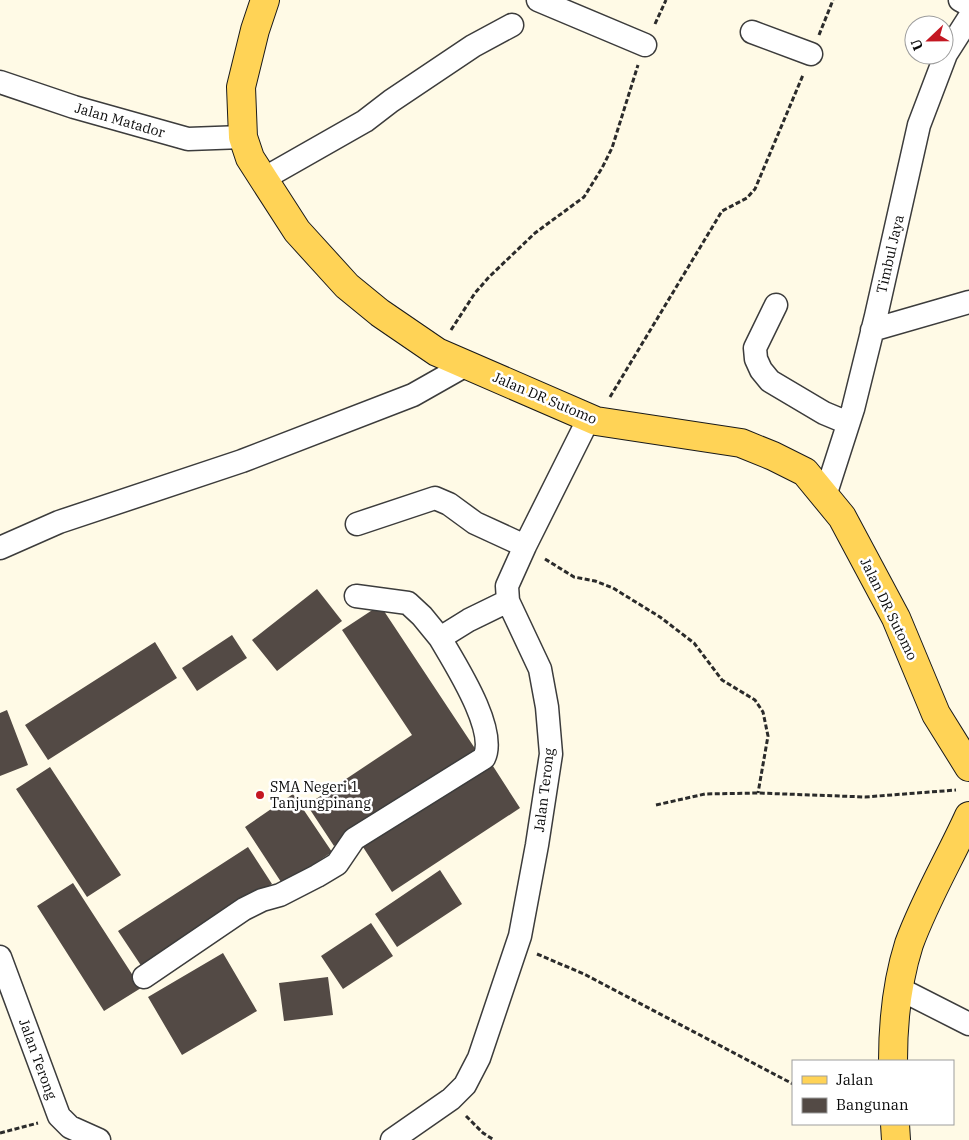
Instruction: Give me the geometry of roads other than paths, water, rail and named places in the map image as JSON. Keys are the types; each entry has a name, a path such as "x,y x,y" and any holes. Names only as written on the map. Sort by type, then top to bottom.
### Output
{"main road":[{"name":"Jalan DR Sutomo","path":"265,0 255,30 241,87 243,137 250,158 297,231 347,286 380,313 437,352 592,419 741,443 805,472 842,517 896,618 964,778"},
{"path":"893,1060 893,1026 898,988 910,944 934,888 969,816"},
{"path":"895,1125 896,1140"}],"street":[{"path":"538,0 645,45"},
{"path":"960,0 969,4"},
{"path":"264,179 365,121 391,101 473,46 512,25"},
{"name":"Timbul Jaya","path":"825,496 848,423 872,330 919,125 946,54 965,29"},
{"path":"752,32 811,54"},
{"name":"Jalan Matador","path":"0,82 74,107 188,139 243,137"},
{"path":"872,330 969,302"},
{"path":"776,305 755,348 756,359 761,370 770,381 824,412 848,423"},
{"path":"0,548 59,522 242,461 413,395 466,365"},
{"path":"440,638 469,620 508,601 507,586 525,546 592,419"},
{"path":"357,524 435,498 449,504 475,523 525,546"},
{"path":"144,977 244,909 262,900 280,895 337,864 354,839 484,758 487,753 485,728 469,688 440,638 422,616 408,603 356,596"},
{"name":"Jalan Terong","path":"392,1140 451,1099 465,1084 479,1058 520,936 551,754 547,707 540,669 508,601"},
{"name":"Jalan Terong","path":"0,957 59,1116 70,1126 99,1140"},
{"path":"898,988 969,1024"}],"place":[{"name":"SMA Negeri 1 Tanjungpinang","path":"260,795"}]}
